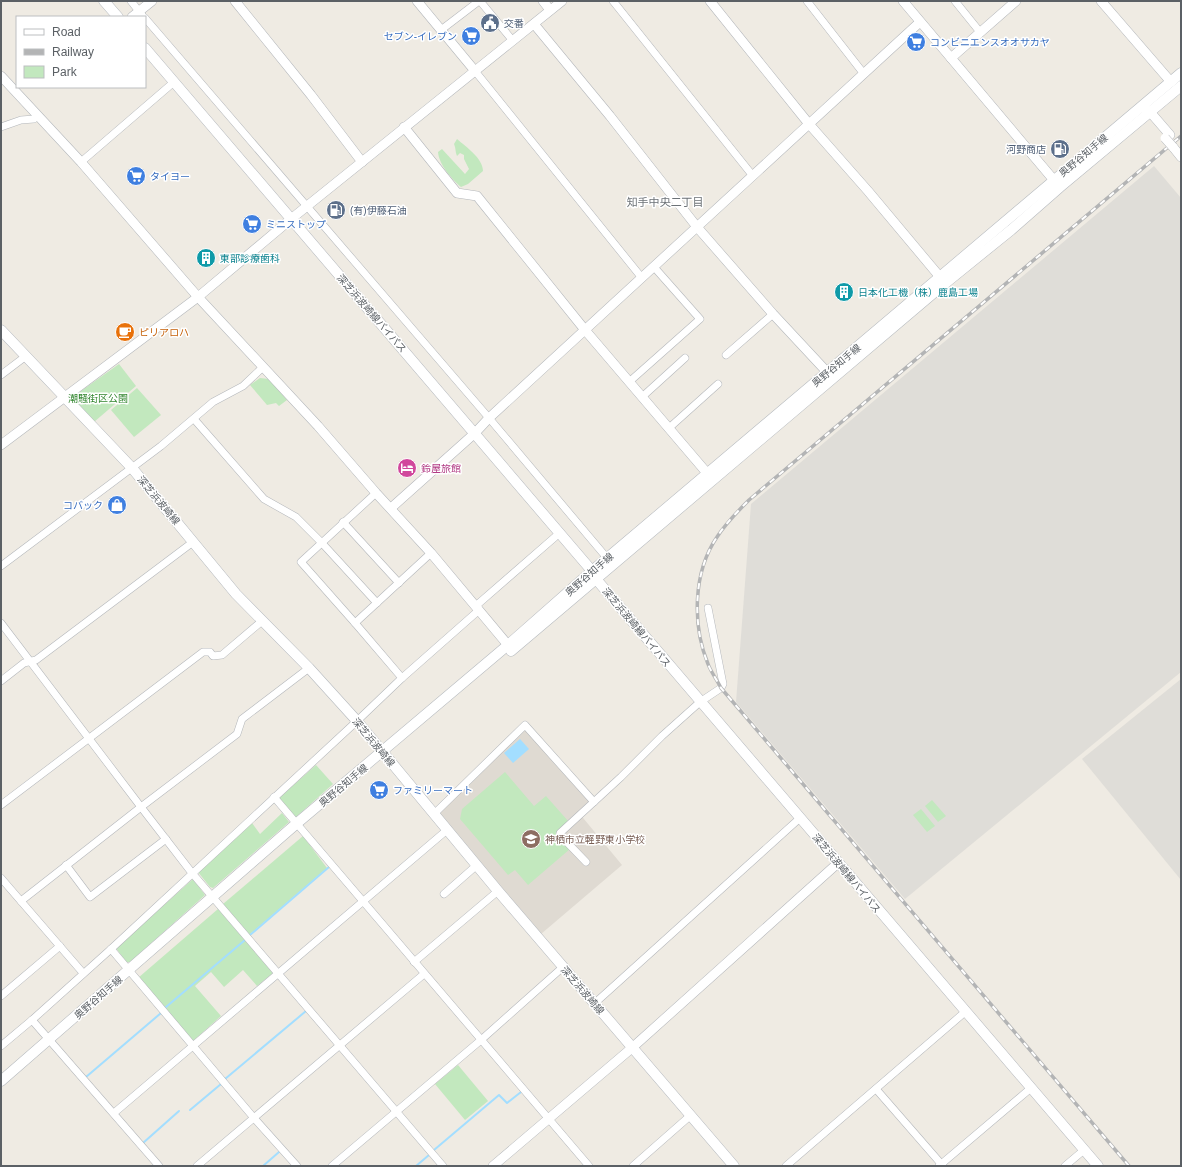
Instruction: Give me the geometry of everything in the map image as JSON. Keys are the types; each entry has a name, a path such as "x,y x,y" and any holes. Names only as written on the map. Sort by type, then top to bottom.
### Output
{"main road":[{"path":"96,1 109,16"},
{"path":"104,1 117,16"},
{"name":"深芝浜波崎線バイパス","path":"146,49 171,84"},
{"name":"深芝浜波崎線バイパス","path":"146,59 171,84 289,221 1098,1166"},
{"name":"奥野谷知手線","path":"384,754 508,645 1011,230 1057,183 1181,73"},
{"name":"奥野谷知手線","path":"1,1089 51,1042 131,972 592,575 607,558 940,277 1057,183 1148,114 1181,86"},
{"name":"深芝浜波崎線","path":"1,330 132,468 236,594 309,668 357,722 498,891 734,1166"},
{"name":"深芝浜波崎線バイパス","path":"472,435 555,537 592,575"},
{"name":"奥野谷知手線","path":"1,1081 51,1042"}],"street":[{"path":"131,1 140,16 152,1"},
{"path":"235,1 311,95 362,162"},
{"path":"441,30 479,1 513,41"},
{"path":"543,1 550,10"},
{"path":"1,445 198,298 404,127 562,1"},
{"path":"613,1 754,176"},
{"path":"710,1 809,124 868,191 940,277"},
{"path":"807,1 864,74"},
{"path":"903,1 1057,183"},
{"path":"955,1 980,32"},
{"path":"951,58 1016,1"},
{"path":"1101,1 1171,82"},
{"path":"420,2 642,278"},
{"path":"391,508 920,22"},
{"path":"146,23 308,206 607,558"},
{"path":"534,24 610,116 697,227 773,314 827,372"},
{"path":"1,76 81,162 198,298 318,426 431,554 508,645"},
{"path":"81,162 171,84"},
{"path":"1142,107 1177,147 1181,157"},
{"path":"1,127 37,116"},
{"path":"404,127 457,194 477,196 585,330 707,474"},
{"path":"629,382 700,319 654,267"},
{"path":"726,355 773,314"},
{"path":"1,375 26,356"},
{"path":"642,397 685,358"},
{"path":"1,566 132,468 213,402 243,386 263,367"},
{"path":"669,428 718,384"},
{"path":"194,419 264,499 296,517 377,603"},
{"path":"376,493 301,562 355,622 402,678"},
{"path":"343,522 399,583"},
{"path":"1,1046 110,949 357,722 402,678 478,611 478,604 555,537"},
{"path":"1,681 24,663 36,660 193,542"},
{"path":"355,622 431,554"},
{"path":"586,862 560,835 560,833 621,777 662,736 700,702 721,688 723,684 708,608"},
{"path":"1,805 203,652 210,652 213,656 222,655 262,621"},
{"path":"1,622 192,873 443,1166"},
{"path":"21,901 237,734 242,719 309,668"},
{"path":"434,814 525,726 594,802"},
{"path":"274,798 589,1166"},
{"path":"595,1003 800,818"},
{"path":"114,1113 447,830"},
{"path":"66,865 90,897 166,839"},
{"path":"493,1166 633,1047 838,863"},
{"path":"444,894 477,865"},
{"path":"1,878 82,973"},
{"path":"414,962 498,891"},
{"path":"1,996 60,946"},
{"path":"110,949 254,1118 297,1166"},
{"path":"332,1166 481,1040 563,967"},
{"path":"197,1166 424,974"},
{"path":"786,1166 965,1012"},
{"path":"32,1020 159,1166"},
{"path":"876,1089 941,1165 1031,1088"},
{"path":"633,1166 691,1115"},
{"path":"1065,1166 1084,1150"}],"shaded area":[{"path":"1154,166 1181,198 1181,672 905,899 736,702 751,504"},
{"path":"1181,679 1181,880 1082,759"},
{"name":"神栖市立軽野東小学校","path":"524,728 591,802 579,813 622,865 541,934 438,813"}],"green space":[{"path":"457,139 477,157 483,171 468,184 461,187 443,167 438,152 442,149 465,174 469,169 464,159 464,155 460,153 457,156 456,154 454,144"},
{"name":"潮騒街区公園","path":"119,364 136,386 94,422 74,402 74,396"},
{"path":"260,378 269,379 287,400 279,406 276,403 267,405 250,385"},
{"path":"137,388 161,415 134,437 111,410"},
{"path":"316,765 333,784 296,817 293,816 279,798"},
{"path":"505,772 534,806 546,796 569,822 556,833 570,849 528,885 515,870 508,875 460,819 462,809"},
{"path":"932,800 946,816 938,822 925,806"},
{"path":"921,809 935,826 927,832 913,815"},
{"path":"282,813 289,822 213,888 210,887 198,872 252,823 260,834"},
{"path":"303,836 327,868 249,935 223,904"},
{"path":"193,879 205,895 130,962 126,962 116,948"},
{"path":"218,909 273,973 257,986 243,970 224,987 211,972 195,986 221,1016 193,1041 138,978"},
{"path":"458,1065 488,1101 465,1120 435,1084"}],"water":[{"path":"520,739 529,749 513,763 504,753"}],"waterway":[{"path":"250,935 329,867"},
{"path":"166,1007 245,940"},
{"path":"225,1079 306,1011"},
{"path":"86,1077 161,1013"},
{"path":"190,1110 221,1084"},
{"path":"434,1150 499,1095 507,1103 521,1092"},
{"path":"143,1143 179,1111"},
{"path":"263,1166 279,1152"},
{"path":"416,1166 429,1155"}],"railway":[{"path":"1129,1166 721,688 709,667 699,633 697,616 699,582 709,551 724,527 749,500 1181,136"}],"place":[{"name":"交番","path":"490,23"},
{"name":"セブン-イレブン","path":"471,36"},
{"name":"コンビニエンスオオサカヤ","path":"916,42"},
{"name":"河野商店","path":"1060,149"},
{"name":"タイヨー","path":"136,176"},
{"name":"(有)伊藤石油","path":"336,210"},
{"name":"ミニストップ","path":"252,224"},
{"name":"東部診療歯科","path":"206,258"},
{"name":"日本化工機（株）鹿島工場","path":"844,292"},
{"name":"ピリアロハ","path":"125,332"},
{"name":"鈴屋旅館","path":"407,468"},
{"name":"コバック","path":"117,505"},
{"name":"ファミリーマート","path":"379,790"},
{"name":"神栖市立軽野東小学校","path":"531,839"}],"district":[{"name":"知手中央二丁目","path":"665,202"}]}
